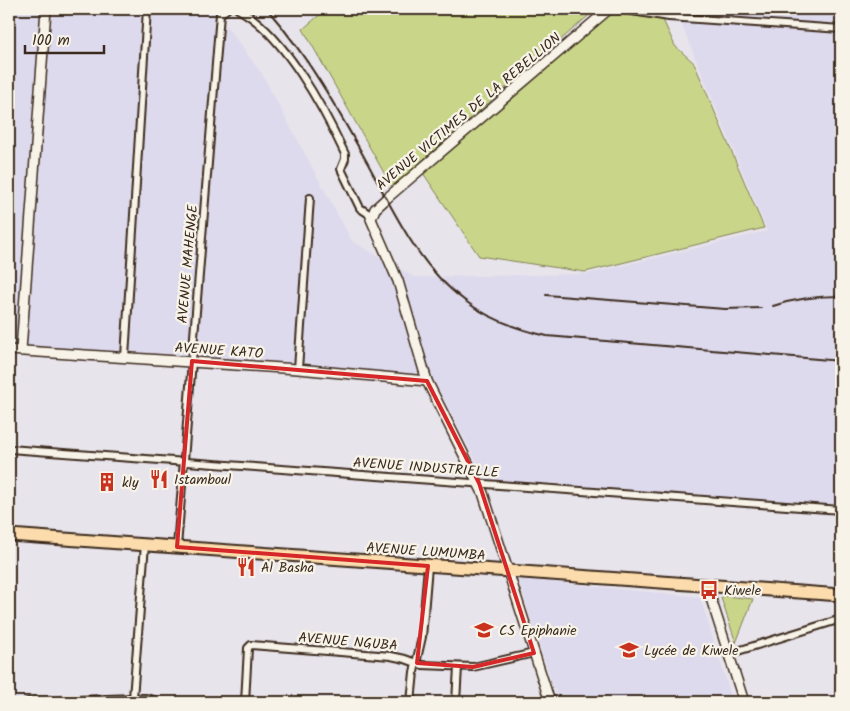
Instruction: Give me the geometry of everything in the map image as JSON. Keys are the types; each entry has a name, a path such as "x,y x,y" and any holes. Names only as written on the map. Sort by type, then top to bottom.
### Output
{"highway":[{"name":"AVENUE LUMUMBA","path":"9,535 841,595"}],"street":[{"path":"21,350 46,9"},
{"path":"125,357 147,9"},
{"name":"AVENUE MAHENGE","path":"178,547 183,462 220,14 227,9"},
{"path":"238,9 256,20 270,33 318,102 342,147 345,158 341,169 360,208 372,216 374,227 398,281 428,381 480,483 550,702"},
{"name":"AVENUE VICTIMES DE LA REBELLION","path":"372,216 375,209 382,202 609,9"},
{"path":"621,9 669,17 841,29"},
{"path":"298,369 310,198"},
{"name":"AVENUE KATO","path":"9,350 298,369 428,381"},
{"name":"AVENUE INDUSTRIELLE","path":"9,449 841,510"},
{"path":"133,698 145,544"},
{"path":"411,702 414,672 422,637 428,566"},
{"path":"707,586 744,702"},
{"path":"728,654 841,620"},
{"name":"AVENUE NGUBA","path":"245,702 248,648 251,645 391,656 405,658 422,665 458,667 473,667 534,653"},
{"path":"456,702 458,667"},
{"path":"28,702 133,698 146,698 161,702"}],"highlighted area":[{"path":"192,361 427,381 479,483 534,653 473,667 417,663 428,566 177,547"}],"shaded area":[{"path":"9,9 214,9 262,74 352,241 414,277 587,274 767,231 675,9 841,9 841,511 490,487 434,381 9,344"},
{"name":"Lycée de Kiwele","path":"518,579 700,597 733,702 558,702"}],"green space":[{"path":"323,9 596,9 392,187 303,29 324,11"},
{"path":"612,13 663,20 675,46 694,63 764,228 585,272 479,256 423,173"},
{"path":"724,596 753,599 736,643 721,598"}],"railway":[{"path":"267,9 296,45 322,84 409,238 434,272 448,287 473,307 514,327 547,336 841,361"},
{"path":"546,295 725,309 761,308"},
{"path":"773,306 807,298 841,296"}],"place":[{"name":"Istamboul","path":"159,479"},
{"name":"kly","path":"107,482"},
{"name":"Al Basha","path":"246,567"},
{"name":"Kiwele","path":"709,590"},
{"name":"CS Epiphanie","path":"484,630"},
{"name":"Lycée de Kiwele","path":"629,650"}]}
